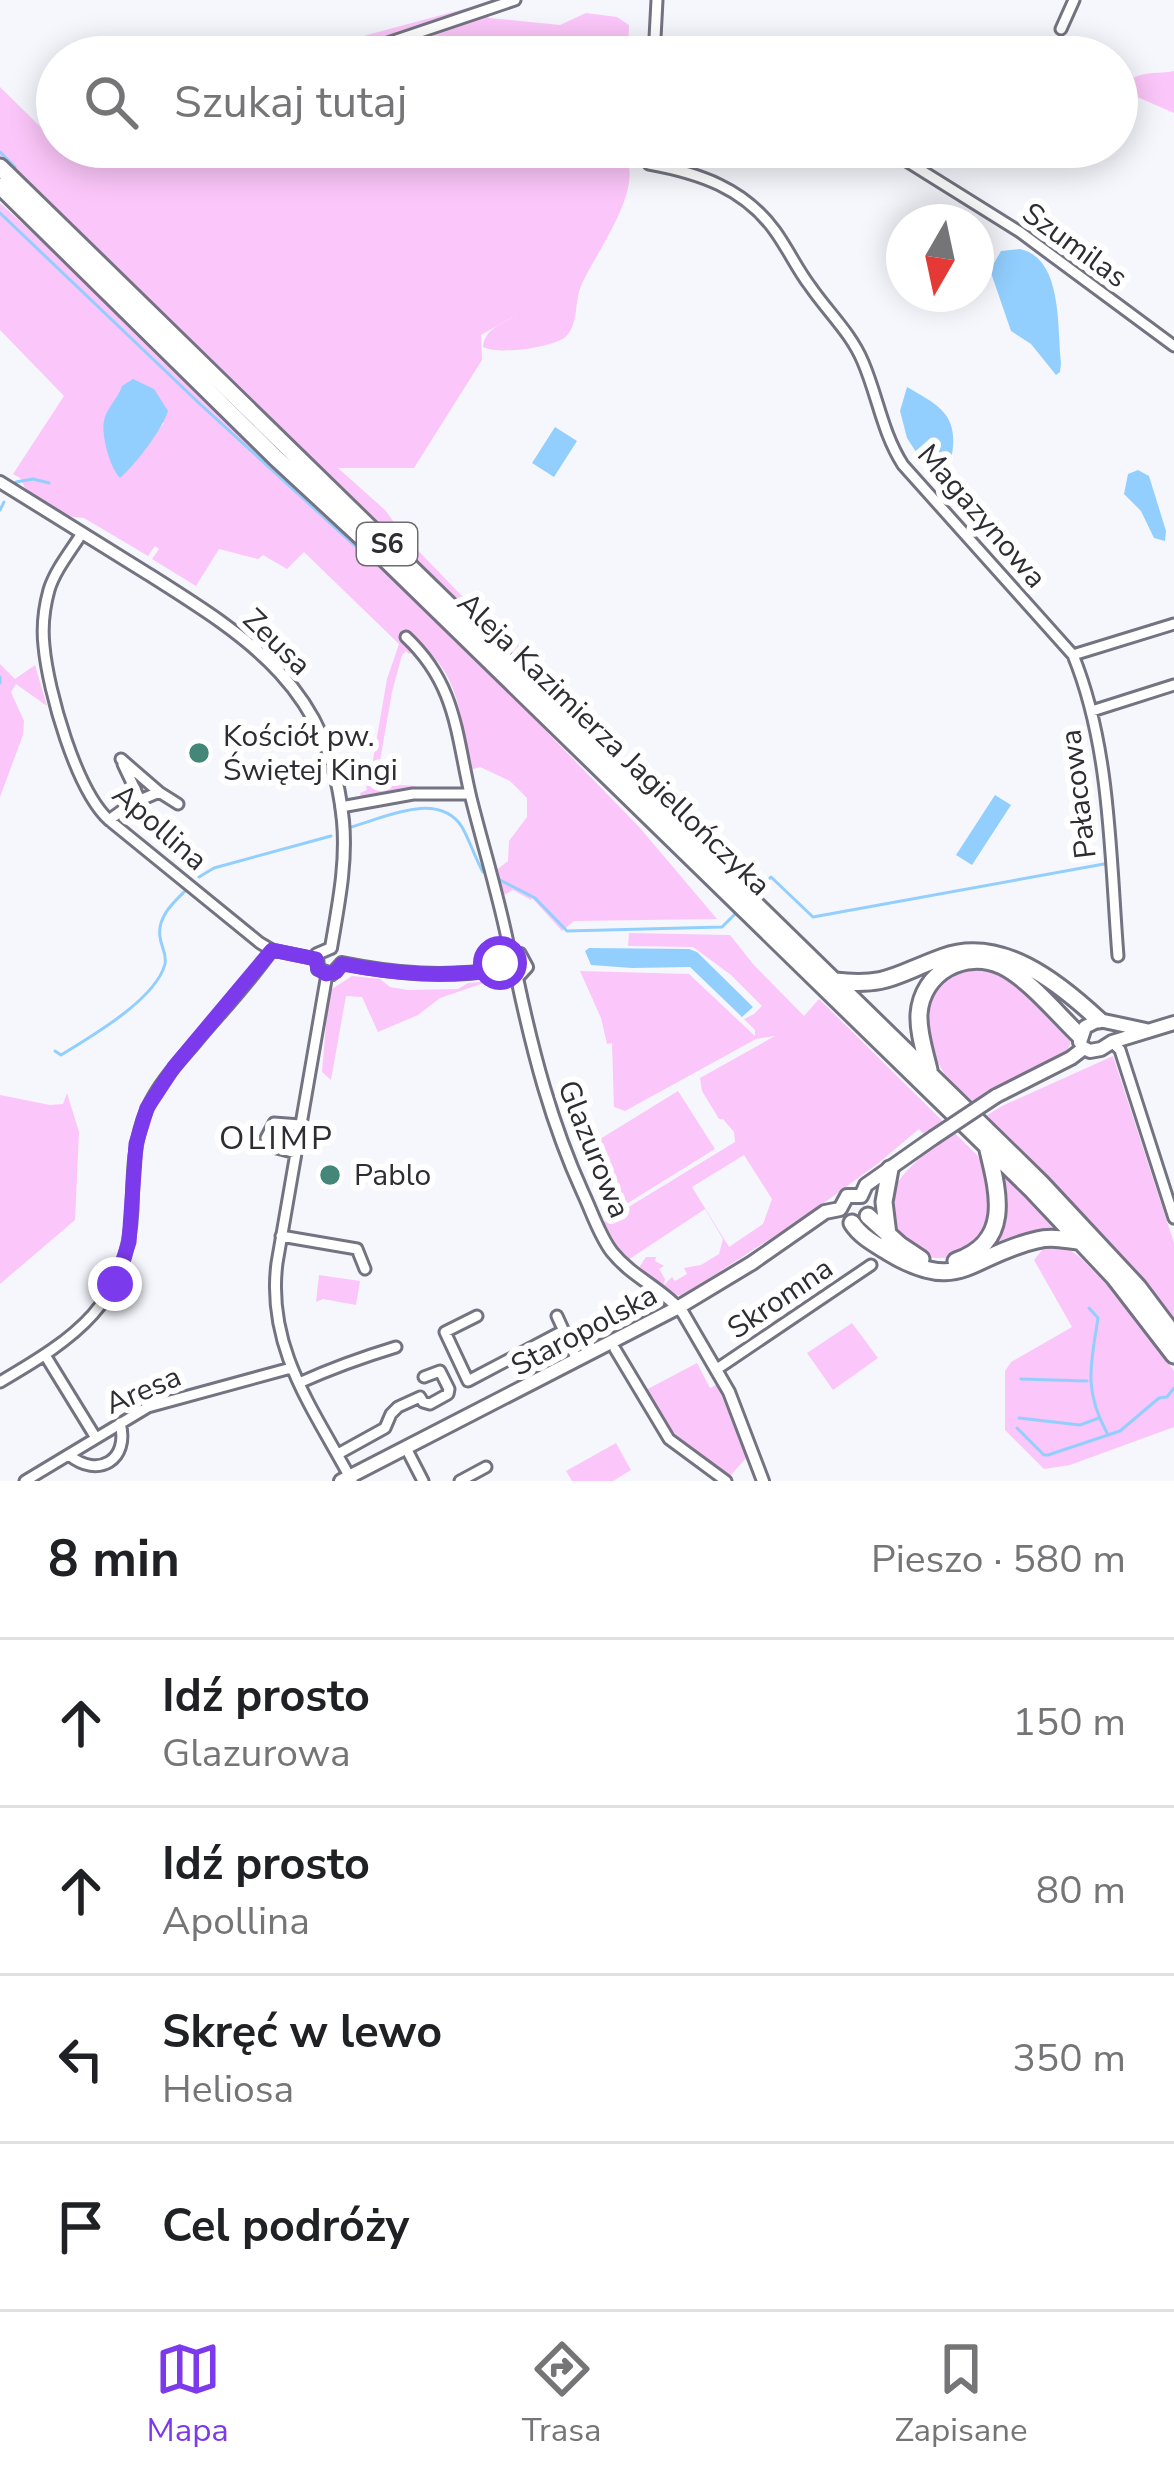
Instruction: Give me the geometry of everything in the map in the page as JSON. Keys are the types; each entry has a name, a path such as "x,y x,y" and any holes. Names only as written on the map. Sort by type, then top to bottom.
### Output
{"highway":[{"name":"Aleja Kazimierza Jagiellończyka","path":"0,167 1088,1231 1174,1335"},
{"name":"Aleja Kazimierza Jagiellończyka","path":"0,186 1083,1242 1174,1355"},
{"path":"834,980 875,983 962,952 992,952 1016,961 1104,1021"},
{"path":"929,1073 920,1026 922,1000 932,980 965,960 985,961 1011,971 1082,1042"},
{"path":"987,1147 999,1203 994,1229 979,1249 959,1261 928,1262 860,1220 855,1230 912,1266 937,1273 964,1269 1038,1239 1083,1242"},
{"path":"888,1234 884,1202 890,1169"}],"main road":[{"path":"1146,1030 1104,1021 1085,1027 1082,1042 1094,1050 1174,1023"},
{"path":"1104,1021 1113,1032 1112,1042"},
{"name":"Staropolska","path":"348,1480 679,1307 825,1212 840,1209 847,1196 861,1196 866,1185 996,1096 1071,1058 1082,1042"},
{"path":"840,1209 843,1218 860,1220 868,1202 861,1196"}],"street":[{"path":"408,36 515,0"},
{"path":"655,36 657,0"},
{"path":"1061,29 1074,0"},
{"name":"Magazynowa","path":"672,168 724,185 775,231 862,358 885,431 903,465 1073,655 1092,711"},
{"name":"Szumilas","path":"918,168 1020,232 1174,346"},
{"name":"Zeusa","path":"0,482 224,622 272,663 300,698 319,730 341,807 344,859 331,948"},
{"name":"Apollina","path":"82,533 50,586 44,651 82,785 109,820 272,950 316,959"},
{"path":"1073,655 1174,624"},
{"path":"406,637 432,666 449,698 510,952"},
{"name":"Pałacowa","path":"1118,956 1092,711 1174,686"},
{"path":"140,800 121,759 178,804"},
{"path":"109,820 160,792"},
{"path":"341,807 413,794 470,794"},
{"path":"331,948 342,964 336,972 326,974 318,969 316,959 331,948"},
{"path":"0,1382 88,1322 113,1289 129,1242 136,1144 147,1108 174,1067 272,950"},
{"path":"510,952 520,954 526,962 525,972 517,978 507,977 501,969 502,958 510,952"},
{"path":"342,964 429,976 501,969"},
{"path":"326,974 275,1275 275,1311 291,1368 348,1480"},
{"name":"Glazurowa","path":"517,978 553,1124 606,1242 623,1264 679,1307"},
{"path":"1112,1042 1120,1050 1174,1218"},
{"path":"296,1153 273,1148 266,1138 274,1123 300,1126"},
{"path":"281,1236 357,1249 364,1269"},
{"name":"Skromna","path":"717,1369 871,1265"},
{"path":"679,1307 717,1369 763,1481"},
{"path":"477,1316 445,1332 468,1381 563,1330"},
{"path":"557,1316 578,1360"},
{"path":"298,1383 396,1347"},
{"path":"615,1349 669,1439 726,1481"},
{"path":"45,1355 96,1438"},
{"name":"Aresa","path":"25,1481 158,1403 291,1368"},
{"path":"338,1454 385,1428 403,1404 420,1397 430,1404 448,1394 440,1371 424,1377"},
{"path":"70,1454 92,1466 111,1461 122,1447 120,1423"},
{"path":"406,1448 423,1481"},
{"path":"460,1481 486,1467"}],"shaded area":[{"path":"475,6 489,18 560,25 586,13 617,17 629,25 629,36 367,35"},
{"path":"1174,71 1174,113 1138,97 1138,77"},
{"path":"0,87 36,122 36,168 628,168 627,193 581,286 569,333 536,347 483,347 491,331 516,315 481,335 482,360 414,468 338,468 385,510 460,594 581,704 569,713 0,157"},
{"path":"0,203 551,728 547,732 640,828 717,919 574,921 562,931 532,898 513,890 502,896 494,872 508,861 509,841 527,817 527,798 510,781 480,767 470,770 451,684 418,644 402,655 376,784 418,786 361,797 366,785 357,785 349,766 359,775 372,766 387,679 399,644 304,552 287,569 263,555 258,559 219,549 196,586 152,559 159,549 155,546 148,556 84,518 65,516 27,492 13,474 64,396 0,330","holes":["118,400 164,423 120,477 111,462 112,405"]},
{"path":"0,664 15,679 35,665 47,706 16,684 11,692 24,721 23,735 0,797"},
{"path":"629,933 730,935 804,1016 819,999 977,1155 991,1204 979,1239 954,1256 933,1258 917,1251 898,1230 891,1216 893,1191 935,1146 919,1129 810,1213 682,1296 672,1294 640,1266 646,1257 656,1257 664,1266 659,1269 664,1285 672,1277 675,1281 687,1274 684,1268 719,1254 723,1239 705,1209 628,1260 604,1222 735,1142 734,1132 719,1119 702,1091 700,1078 775,1036 756,1039 625,1111 614,1107 612,1043 607,1044 580,971 689,974 755,1036 744,1019 762,1006 693,947 628,946","holes":["744,1155 772,1199 763,1224 729,1247 692,1187"]},
{"path":"984,965 1009,974 1069,1032 1070,1043 1061,1055 972,1103 944,1073 928,1046 926,1001 948,972"},
{"path":"352,976 380,979 390,987 408,990 458,989 490,981 440,998 418,1015 378,1032 362,997 346,996 331,1080 322,1072 329,991"},
{"path":"1113,1056 1174,1243 1174,1322 1083,1216 984,1117"},
{"path":"678,1091 715,1149 615,1211 579,1152"},
{"path":"67,1093 79,1132 75,1220 0,1284 0,1095 50,1105 63,1104"},
{"path":"996,1167 1067,1238 983,1253 992,1243"},
{"path":"1047,1244 1065,1247 1080,1257 1128,1307 1174,1371 1174,1427 1070,1465 1044,1469 1005,1430 1005,1371 1011,1362 1072,1327 1034,1260"},
{"path":"319,1275 360,1281 356,1305 316,1302"},
{"path":"852,1323 878,1358 833,1390 807,1353"},
{"path":"697,1363 710,1388 716,1385 719,1390 747,1457 730,1476 666,1427 644,1391"},
{"path":"616,1443 631,1470 613,1481 572,1481 566,1471"}],"water":[{"path":"1020,249 1034,255 1051,280 1061,363 1056,375 1031,344 1011,331 994,282 994,263 1001,251"},
{"path":"133,379 154,389 168,411 148,446 120,478 107,451 104,421 122,386"},
{"path":"907,387 945,414 953,433 951,460 926,460 907,438 900,411"},
{"path":"555,427 577,441 554,477 532,463"},
{"path":"1138,470 1149,476 1165,541 1154,538 1141,511 1124,494 1128,474"},
{"path":"995,795 1011,805 972,865 956,855"},
{"path":"689,949 753,1007 742,1017 690,967 591,965 585,951"}],"waterway":[{"path":"0,152 15,167"},
{"path":"0,213 376,565"},
{"path":"16,482 49,483"},
{"path":"0,510 4,502"},
{"path":"0,677 0,683"},
{"path":"351,827 394,813 439,810 462,827 483,872"},
{"path":"199,877 214,868 331,836"},
{"path":"762,886 771,877 813,917 1104,864"},
{"path":"496,878 535,898 567,931 722,927 735,914"},
{"path":"55,1051 61,1055 89,1038 149,990 165,964 161,923 186,890"},
{"path":"1089,1308 1098,1318 1091,1363 1094,1403 1107,1433"},
{"path":"1021,1379 1087,1381"},
{"path":"1017,1428 1048,1455 1120,1431 1174,1388"},
{"path":"1019,1418 1080,1425 1099,1418"}],"place":[{"name":"Kościół pw. Świętej Kingi","path":"199,753"},
{"name":"Pablo","path":"330,1175"}],"district":[{"name":"OLIMP","path":"277,1137"}],"route":[{"path":"115,1284 129,1242 136,1144 147,1108 174,1067 272,950 316,959 318,969 326,974 336,972 342,964 446,976 501,969 500,963"}]}
